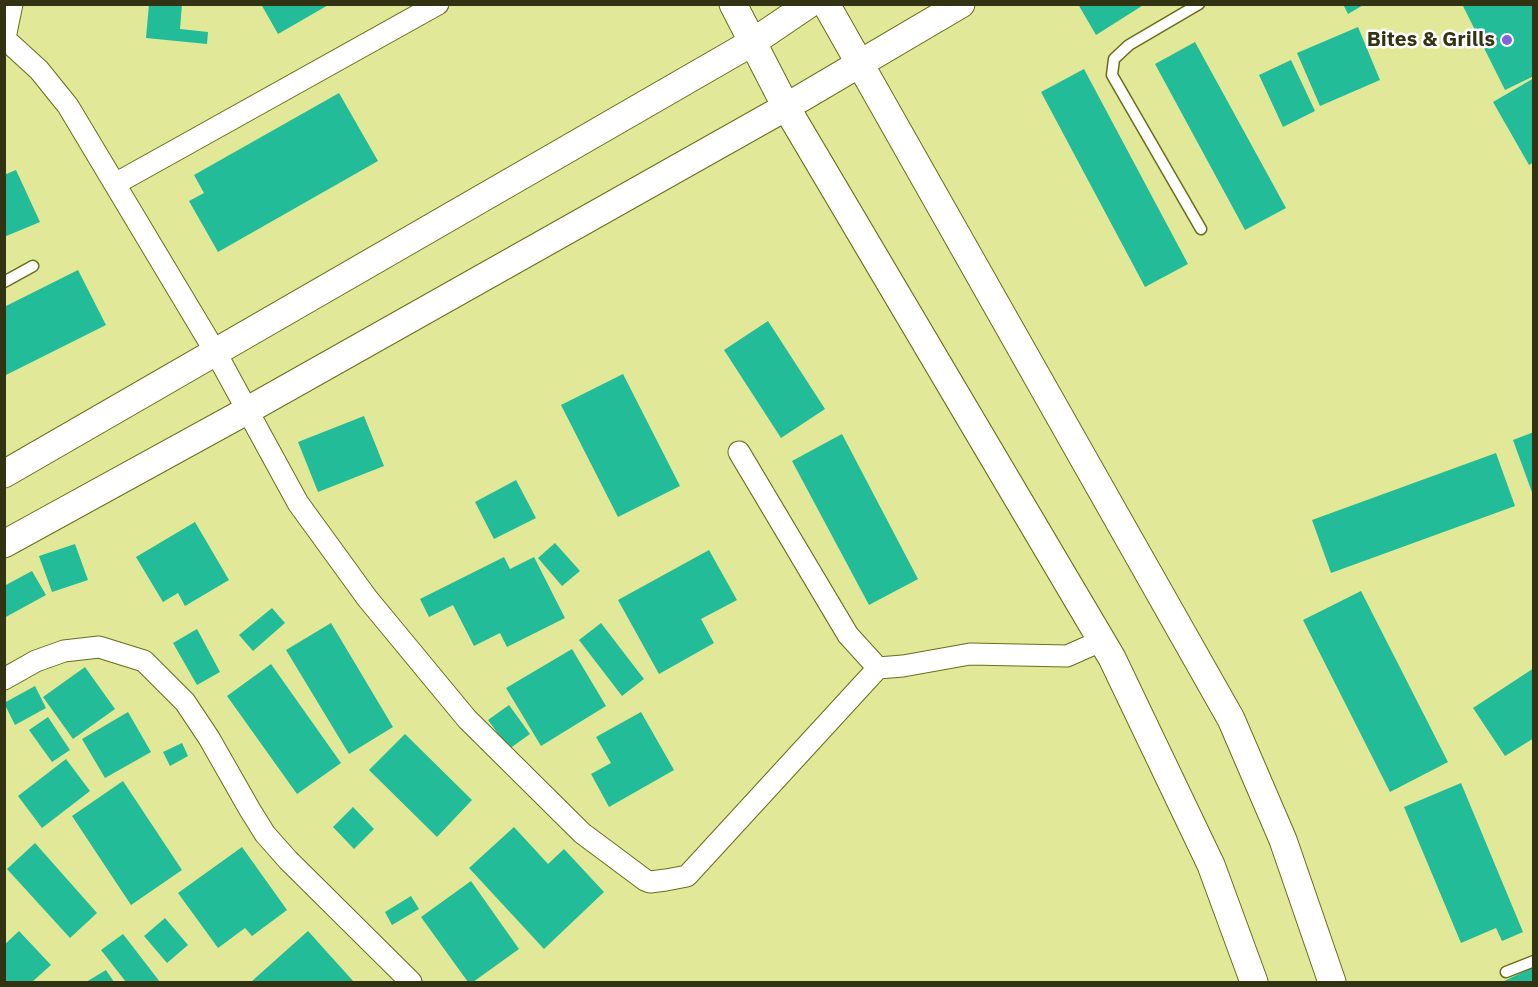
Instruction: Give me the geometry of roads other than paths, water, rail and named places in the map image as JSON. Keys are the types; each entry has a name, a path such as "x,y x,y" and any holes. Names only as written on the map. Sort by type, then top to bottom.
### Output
{"street":[{"path":"12,4 5,38 39,70 68,106 216,352 298,503 367,598 467,719 582,833 645,880 650,882 687,876 878,668 970,654 1067,656 1101,640"},
{"path":"115,184 438,4"},
{"path":"733,4 786,107 1112,658 1211,865 1254,982"},
{"path":"4,474 753,42 809,4"},
{"path":"826,4 1231,720 1283,840 1332,982"},
{"path":"4,544 248,410 786,107 961,4"},
{"path":"738,452 848,635 878,668"},
{"path":"4,679 36,661 64,651 99,647 144,661 185,702 209,738 265,834 288,860 411,982"}],"lane":[{"path":"1199,4 1129,45 1114,59 1112,75 1201,229"},
{"path":"4,282 33,266"},
{"path":"1506,972 1533,961"}],"place":[{"name":"Bites & Grills","path":"1507,40"}]}
